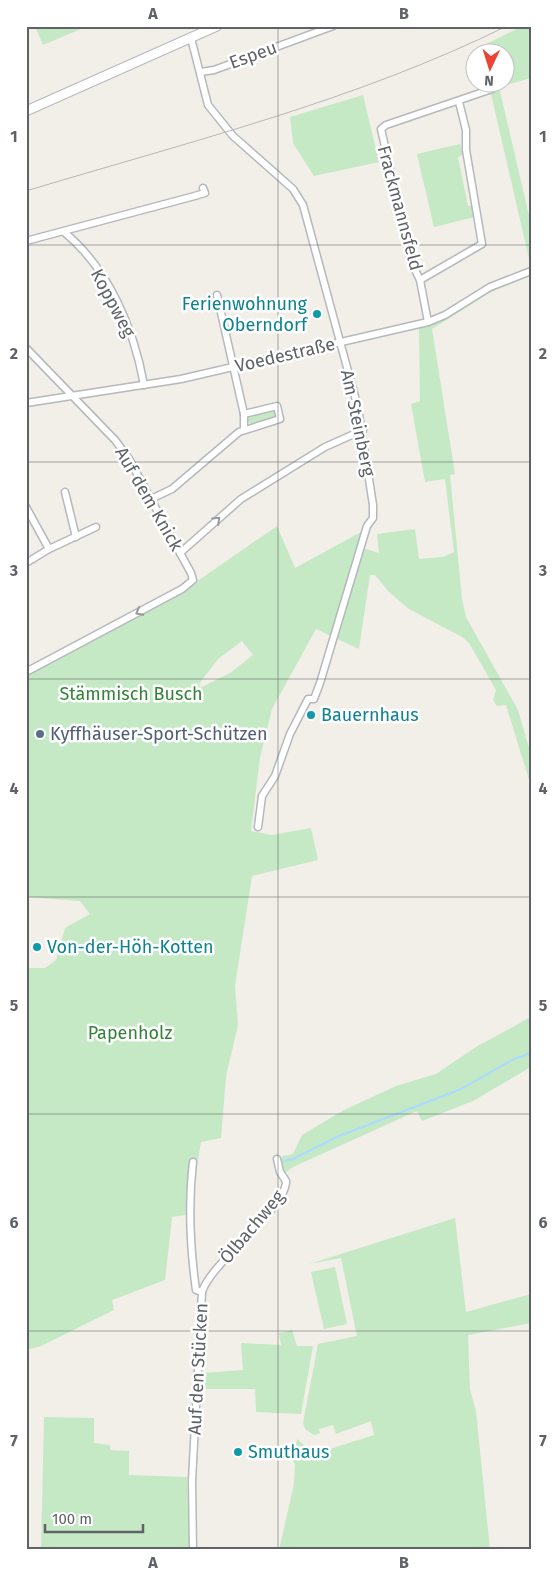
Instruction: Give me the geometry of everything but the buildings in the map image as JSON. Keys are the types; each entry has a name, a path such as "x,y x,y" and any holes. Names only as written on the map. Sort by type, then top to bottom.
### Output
{"street":[{"path":"26,110 217,26"},
{"name":"Espeu","path":"201,72 214,70 333,26"},
{"name":"Am Steinberg","path":"191,38 201,72 205,97 212,110 233,136 293,189 303,205 363,430 373,505 372,518 320,683 314,699 308,698 301,717 290,734 275,776 262,796 258,826"},
{"name":"Frackmannsfeld","path":"428,322 420,280 411,262 380,128 386,124 484,92"},
{"name":"Frackmannsfeld","path":"420,280 482,244 466,150 466,130 458,102"},
{"path":"26,241 64,232 82,224 205,193 204,188"},
{"name":"Koppweg","path":"64,232 76,242 98,270 118,305 139,357 144,385"},
{"name":"Voedestraße","path":"26,403 144,385 428,322 444,315 490,287 531,271"},
{"path":"217,295 244,414 244,430"},
{"name":"Auf dem Knick","path":"26,348 72,395 118,445 130,461 193,580 182,589 26,672"},
{"path":"151,499 172,489 244,430 280,418 277,406 244,414"},
{"path":"180,553 241,499 325,447 363,430"},
{"path":"65,492 76,537"},
{"path":"26,507 49,549"},
{"path":"26,563 49,549 96,527"},
{"name":"Ölbachweg","path":"202,1292 213,1273 258,1224 285,1189 286,1181 280,1172 277,1159"},
{"name":"Auf den Stücken","path":"193,1162 189,1196 190,1245 196,1290 202,1292 192,1481 194,1550"}],"green space":[{"path":"35,26 88,26 43,45"},
{"path":"523,26 531,26 531,78 514,83 514,42 490,42"},
{"path":"491,92 500,92 531,224 531,267"},
{"path":"363,95 379,162 314,176 293,143 290,117"},
{"path":"460,144 463,155 458,157 468,206 474,206 475,217 434,227 417,154"},
{"path":"531,273 531,276 491,292 432,329 455,474 450,475 462,599 466,617 518,710 531,755 531,786 506,705 497,706 493,700 496,690 469,643 462,637 409,609 389,592 375,575 370,575 359,649 316,629 272,709 260,757 251,831 272,835 311,828 318,860 252,876 235,986 238,1025 226,1076 221,1138 201,1142 192,1194 192,1214 172,1217 165,1280 112,1300 114,1310 41,1346 26,1350 26,968 45,968 56,960 65,928 90,914 80,901 26,897 26,676 57,657 186,589 277,526 295,568 363,531 359,547 379,553 377,534 415,529 419,559 443,557 454,552 445,479 425,482 411,404 420,401 419,328 436,323 477,297","holes":["242,641 253,655 230,673 200,688 199,684 218,659"]},
{"path":"274,409 276,417 274,419 253,425 247,421 248,416"},
{"path":"531,1017 531,1067 473,1101 422,1121 417,1111 293,1167 285,1173 281,1164 281,1158 293,1154 302,1135 344,1110 396,1086 436,1074 476,1047"},
{"path":"455,1218 466,1312 531,1294 531,1323 468,1335 470,1389 476,1411 490,1550 279,1550 294,1484 295,1464 293,1461 297,1439 314,1454 374,1435 371,1421 336,1434 333,1425 319,1429 320,1433 314,1435 305,1429 303,1423 318,1344 357,1336 341,1258 309,1264"},
{"path":"335,1267 347,1324 324,1329 311,1272"},
{"path":"292,1330 297,1346 313,1346 301,1414 256,1412 255,1389 202,1389 203,1373 243,1370 241,1343 281,1345 279,1333"},
{"path":"44,1417 94,1418 94,1443 110,1445 110,1450 129,1451 129,1475 187,1477 189,1550 41,1550"}],"waterway":[{"path":"284,1161 293,1159 339,1136 461,1089 514,1059 531,1053"}],"tram line":[{"path":"26,191 209,137 331,98 449,53 507,26"}],"place":[{"name":"Ferienwohnung Oberndorf","path":"317,314"},
{"name":"Bauernhaus","path":"311,715"},
{"name":"Kyffhäuser-Sport-Schützen","path":"40,734"},
{"name":"Von-der-Höh-Kotten","path":"37,947"},
{"name":"Smuthaus","path":"238,1452"}],"park label":[{"name":"Stämmisch Busch","path":"131,694"},
{"name":"Papenholz","path":"130,1033"}]}
